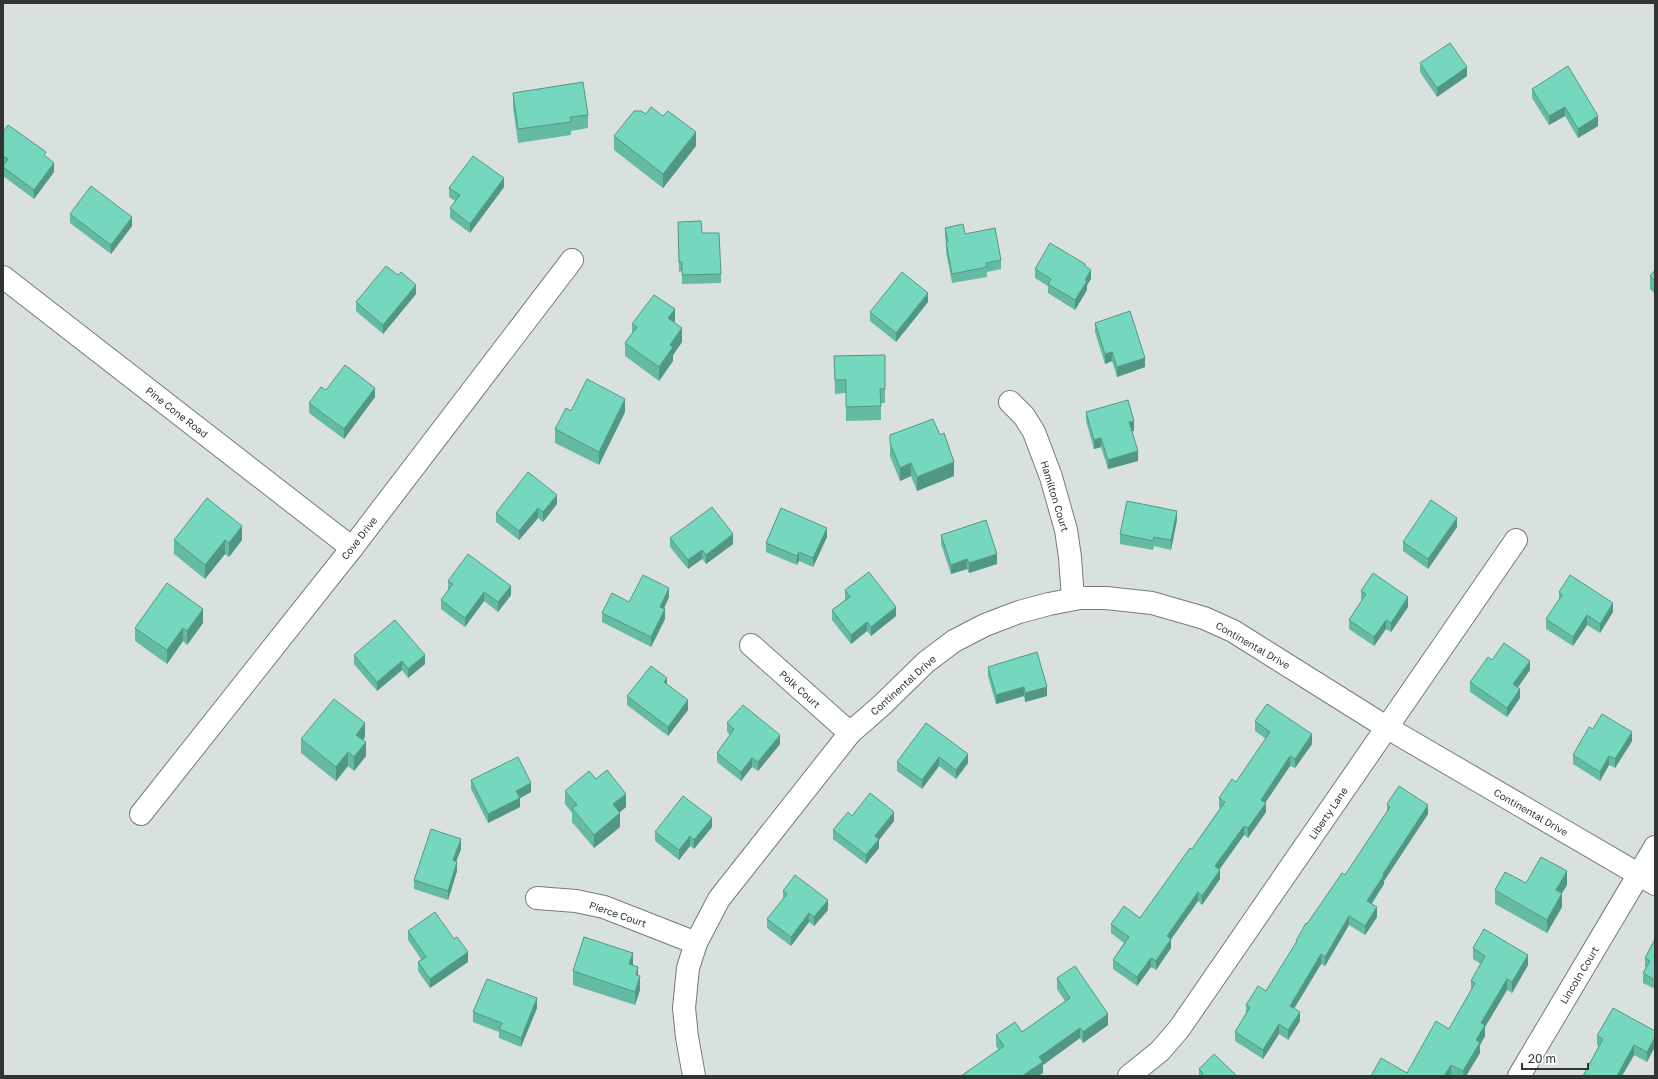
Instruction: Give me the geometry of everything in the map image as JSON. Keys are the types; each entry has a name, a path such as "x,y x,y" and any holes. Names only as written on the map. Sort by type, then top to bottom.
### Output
{"street":[{"name":"Cove Drive","path":"141,814 352,548 572,260"},
{"name":"Pine Cone Road","path":"3,277 352,548"},
{"name":"Hamilton Court","path":"1010,402 1024,416 1034,432 1051,477 1066,530 1070,557 1073,599"},
{"name":"Liberty Lane","path":"1129,1076 1160,1051 1179,1029 1516,540"},
{"name":"Continental Drive","path":"694,1076 686,1037 684,1008 688,968 696,943 719,899 850,732 882,705 926,662 954,641 985,624 1019,612 1073,599 1106,598 1152,603 1204,618 1233,631 1386,727 1647,880"},
{"name":"Polk Court","path":"751,645 850,732"},
{"name":"Lincoln Court","path":"1519,1076 1647,880 1655,847"},
{"name":"Pierce Court","path":"537,898 576,901 604,907 696,943"}],"building":[{"path":"1450,43 1467,67 1437,88 1420,63"},
{"path":"1568,66 1598,116 1578,129 1565,107 1549,116 1532,89"},
{"path":"583,82 588,115 570,117 571,122 518,129 513,93"},
{"path":"651,107 663,116 668,111 696,132 663,174 614,136 634,111 641,111 646,114"},
{"path":"8,125 46,152 44,155 54,163 34,190 3,167 8,159 3,156 3,132"},
{"path":"473,156 504,178 470,224 450,208 460,195 449,188"},
{"path":"91,186 132,217 111,245 70,214"},
{"path":"701,221 702,233 719,233 721,274 682,275 682,262 679,262 678,222"},
{"path":"963,224 965,234 995,228 1001,260 986,263 987,267 952,274 945,228"},
{"path":"1050,243 1085,264 1085,266 1091,270 1085,280 1087,281 1075,300 1048,284 1051,279 1035,269"},
{"path":"386,266 398,275 401,272 416,285 383,325 356,302"},
{"path":"1655,270 1655,281 1650,276"},
{"path":"902,272 928,293 896,333 870,312"},
{"path":"654,295 675,309 668,318 682,328 670,345 673,347 659,367 625,343 637,327 632,324"},
{"path":"1130,311 1145,358 1117,367 1112,352 1105,354 1095,323"},
{"path":"885,355 885,389 880,389 881,406 846,407 846,380 835,380 834,356"},
{"path":"345,365 375,388 344,429 309,403 321,387 326,390"},
{"path":"587,379 625,399 599,452 555,429 566,408 571,411"},
{"path":"1128,400 1134,421 1129,422 1138,451 1108,460 1101,438 1094,440 1086,412"},
{"path":"933,419 940,435 944,433 954,462 917,477 911,463 900,468 890,443 890,435"},
{"path":"528,472 557,495 543,512 538,508 519,531 496,513"},
{"path":"207,498 242,526 229,543 225,540 205,565 174,540"},
{"path":"1431,500 1457,518 1428,559 1403,542"},
{"path":"1127,501 1177,511 1171,540 1154,537 1153,541 1120,534"},
{"path":"712,507 733,534 706,555 702,550 688,560 670,538"},
{"path":"781,508 827,528 813,558 799,552 797,556 766,543"},
{"path":"986,520 997,554 969,563 967,559 951,565 941,535"},
{"path":"468,554 511,586 498,602 484,592 465,618 441,600 453,584 448,581"},
{"path":"869,572 896,607 871,627 867,622 851,635 832,610 850,597 845,590"},
{"path":"1373,573 1408,597 1391,623 1386,620 1374,637 1349,620 1366,594 1361,591"},
{"path":"643,575 669,588 660,607 665,609 651,637 602,613 612,593 629,602"},
{"path":"1570,575 1613,603 1600,624 1587,615 1573,637 1546,619 1562,595 1559,592"},
{"path":"167,583 203,609 187,631 183,628 167,650 135,628"},
{"path":"395,620 425,655 408,669 402,661 377,682 354,655"},
{"path":"1504,643 1530,661 1513,684 1520,689 1507,708 1470,682 1488,657 1492,660"},
{"path":"1037,652 1047,687 1025,693 1024,687 996,695 988,667"},
{"path":"651,666 667,678 664,682 688,700 668,727 627,696"},
{"path":"334,699 365,723 356,735 366,742 354,757 348,752 336,767 301,739"},
{"path":"1267,704 1312,734 1295,759 1290,756 1261,800 1266,803 1248,828 1244,826 1215,866 1220,870 1202,896 1198,892 1167,936 1171,939 1156,961 1151,958 1137,977 1113,960 1129,937 1111,924 1124,906 1140,918 1190,848 1192,849 1225,802 1219,798 1232,779 1236,782 1270,732 1255,721"},
{"path":"743,705 780,735 758,762 752,758 741,772 717,753 734,729 727,723"},
{"path":"1602,714 1632,732 1615,759 1609,756 1600,772 1573,755 1589,727 1593,729"},
{"path":"926,723 968,754 956,770 939,757 922,780 897,762"},
{"path":"518,757 531,783 516,791 520,798 488,814 471,780"},
{"path":"607,770 626,794 613,804 620,813 594,835 572,808 577,805 565,791 589,771 596,779"},
{"path":"1399,786 1428,805 1367,901 1377,907 1365,926 1349,916 1325,957 1321,954 1290,1006 1300,1012 1288,1030 1279,1024 1263,1050 1235,1032 1250,1007 1246,1005 1258,986 1266,991 1297,941 1306,923 1307,924 1342,873 1345,875 1390,807 1387,804"},
{"path":"870,793 894,812 875,836 879,839 866,855 833,830 848,812 852,816"},
{"path":"683,796 712,818 694,840 690,836 679,850 655,832"},
{"path":"431,829 461,839 453,860 457,862 448,891 414,880"},
{"path":"1541,857 1567,871 1556,890 1562,893 1547,920 1495,890 1505,872 1526,883"},
{"path":"795,875 828,900 814,917 809,913 791,937 767,919 787,894 783,891"},
{"path":"435,912 454,939 457,937 468,952 430,979 418,962 426,957 408,931"},
{"path":"1484,929 1528,955 1512,982 1507,979 1481,1023 1485,1025 1476,1040 1480,1042 1463,1071 1451,1065 1444,1076 1371,1076 1381,1058 1407,1073 1436,1021 1449,1029 1475,983 1471,981 1485,956 1473,948"},
{"path":"584,937 633,953 629,964 638,967 636,975 640,976 635,992 573,971"},
{"path":"1655,939 1655,980 1643,973 1650,961 1645,958"},
{"path":"1075,966 1108,1014 1083,1032 1080,1028 1039,1057 1043,1062 1022,1076 961,1076 1004,1046 996,1035 1015,1022 1022,1032 1070,998 1057,978"},
{"path":"487,979 537,998 521,1038 499,1029 502,1023 473,1012"},
{"path":"1613,1008 1655,1031 1655,1037 1647,1052 1634,1045 1617,1076 1583,1076 1603,1039 1597,1036"},
{"path":"1214,1054 1237,1076 1201,1076 1203,1073 1199,1069"}]}
